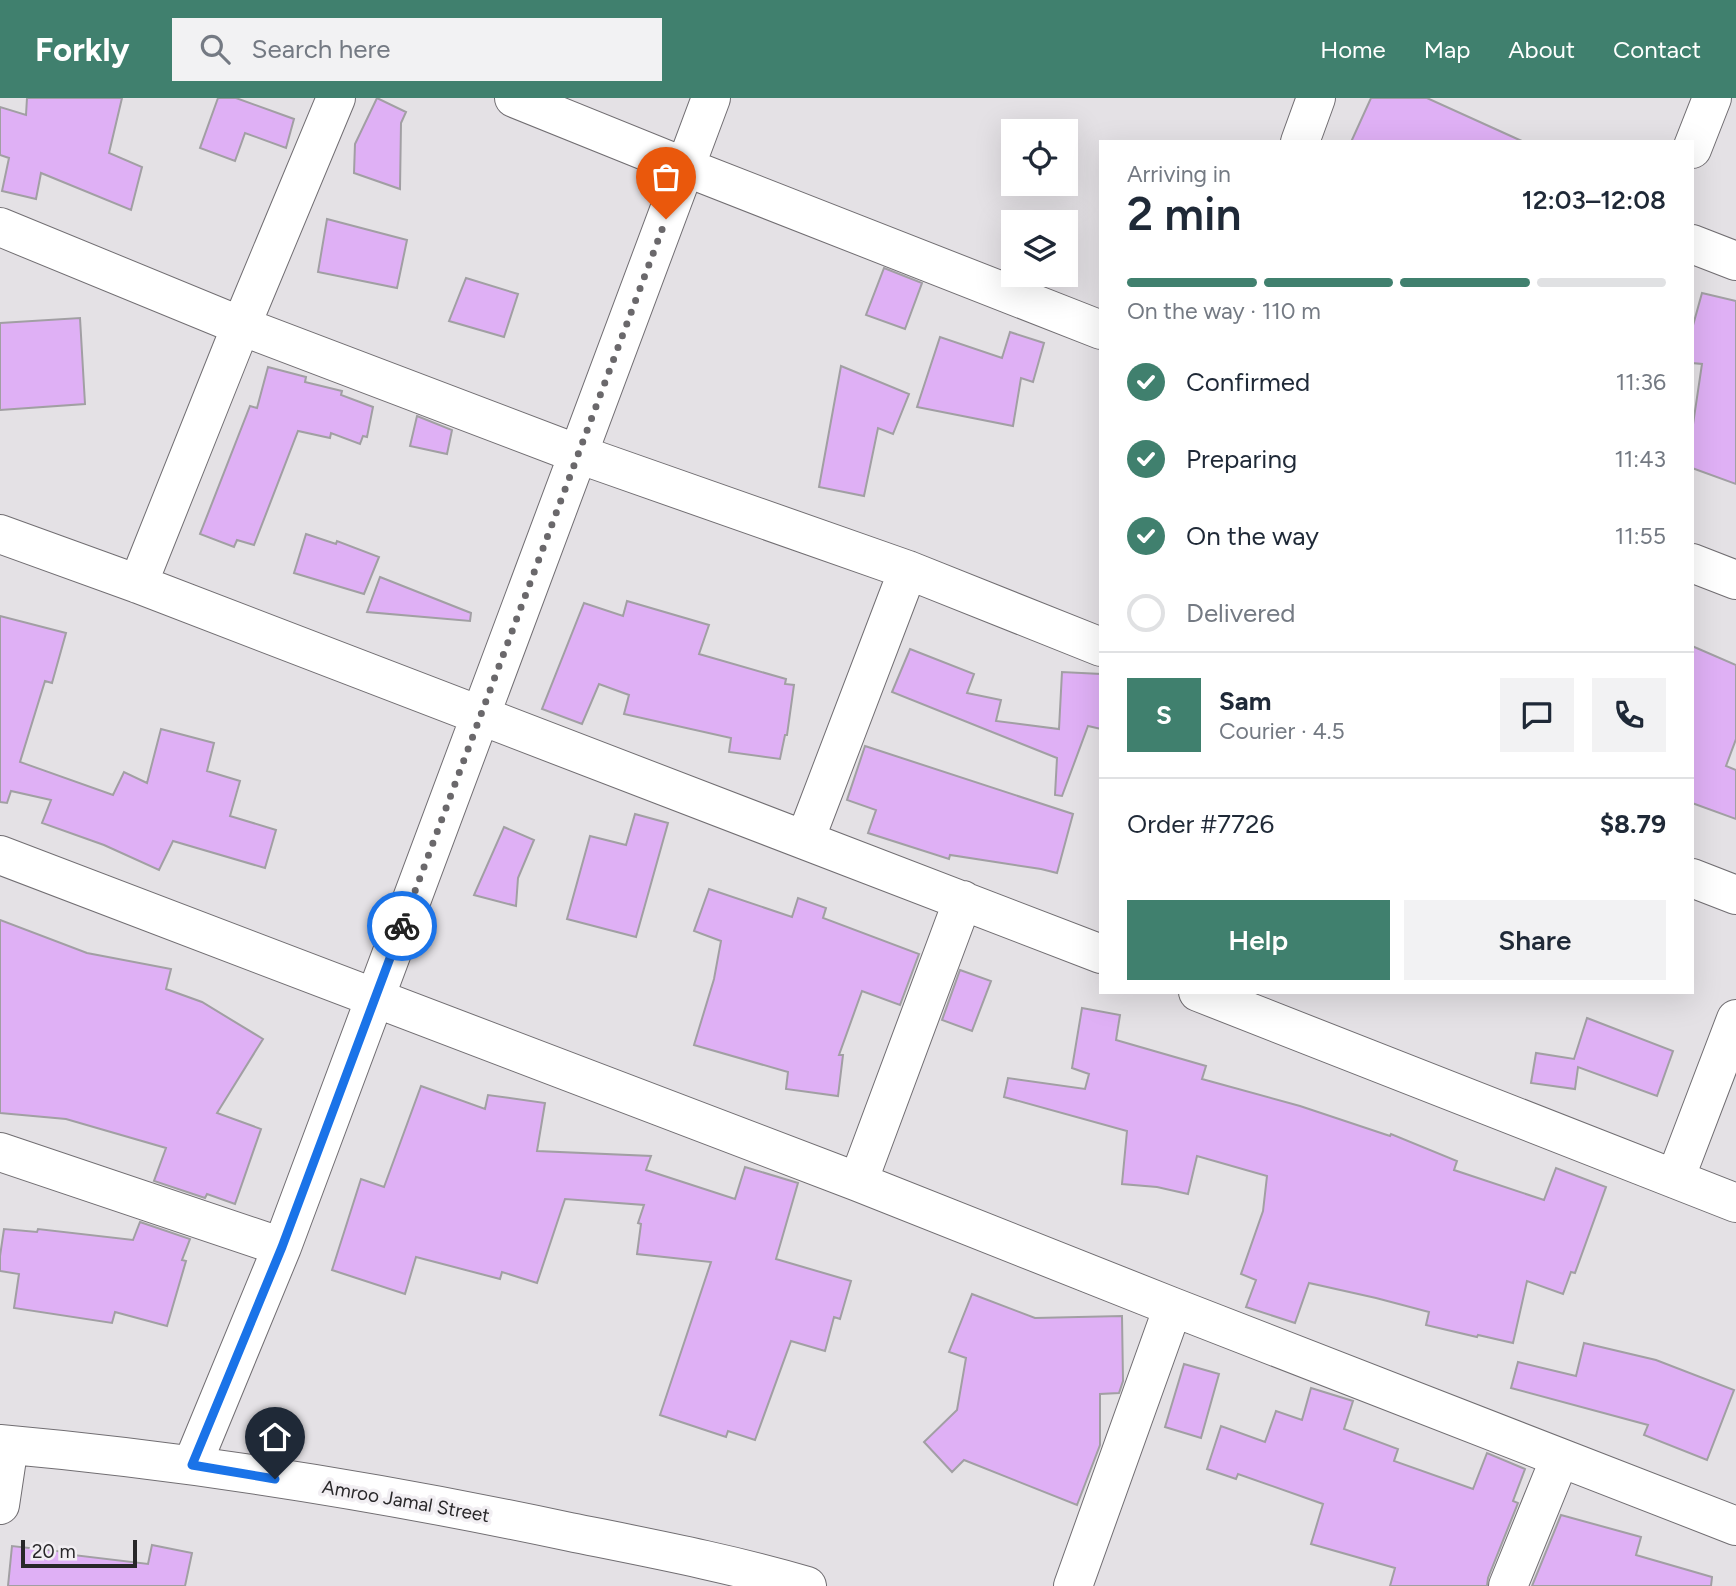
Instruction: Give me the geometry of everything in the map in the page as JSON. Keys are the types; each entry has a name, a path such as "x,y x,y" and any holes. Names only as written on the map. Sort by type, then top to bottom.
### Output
{"street":[{"path":"138,584 336,98"},
{"path":"514,98 1099,329"},
{"path":"192,1465 282,1247 711,98"},
{"path":"1301,140 1316,98"},
{"path":"1694,144 1712,98"},
{"path":"0,227 241,326 578,454 908,570 1099,646"},
{"path":"1694,245 1736,261"},
{"path":"0,534 138,584 1099,953"},
{"path":"1694,564 1736,580"},
{"path":"805,840 908,570"},
{"path":"0,855 858,1182 1736,1526"},
{"path":"1694,879 1736,895"},
{"path":"858,1182 963,900"},
{"path":"1203,994 1736,1203"},
{"path":"1675,1179 1736,1019"},
{"path":"0,1152 282,1247"},
{"path":"1073,1586 1173,1307"},
{"path":"0,1505 4,1444"},
{"name":"Amroo Jamal Street","path":"4,1444 192,1465 456,1508 684,1571 782,1578 807,1586"},
{"path":"1508,1586 1560,1458"}],"building":[{"path":"27,98 122,98 109,153 142,167 131,210 41,173 36,199 2,191 9,158 0,155 0,107 26,115"},
{"path":"218,98 236,98 294,119 286,148 245,133 235,161 200,148"},
{"path":"377,98 406,112 401,123 400,189 354,173 355,144"},
{"path":"1371,98 1427,98 1520,140 1352,140"},
{"path":"327,219 407,240 397,288 318,272"},
{"path":"884,268 922,283 905,329 866,315"},
{"path":"466,278 518,294 504,337 449,321"},
{"path":"1702,293 1736,301 1736,484 1694,469 1694,418 1702,364 1694,363 1694,322"},
{"path":"80,318 85,404 0,410 0,323"},
{"path":"1010,332 1044,343 1033,382 1021,378 1013,426 917,407 940,337 1002,358"},
{"path":"841,366 909,394 893,434 878,428 864,496 819,487"},
{"path":"268,367 306,377 305,382 342,391 341,395 373,407 367,437 363,436 360,444 331,433 330,438 298,431 254,545 237,540 234,547 200,534 250,406 257,408"},
{"path":"417,416 452,430 447,454 410,446"},
{"path":"306,534 336,544 337,541 379,557 364,594 294,573"},
{"path":"380,577 471,613 470,621 367,612"},
{"path":"627,601 709,625 699,654 786,679 785,684 794,685 787,735 780,759 729,752 731,738 624,714 629,695 599,684 582,724 542,709 584,603 623,616"},
{"path":"0,616 66,633 52,683 45,681 20,762 113,795 124,772 147,783 161,729 214,743 207,771 240,781 230,816 276,830 265,868 173,841 159,870 104,845 42,823 51,800 11,791 7,803 0,802"},
{"path":"1694,647 1736,665 1736,739 1726,766 1736,770 1736,819 1694,804"},
{"path":"910,649 974,674 967,693 1001,700 996,721 1059,729 1062,672 1099,674 1099,729 1088,726 1062,796 1055,795 1057,758 892,692"},
{"path":"865,746 1073,814 1057,873 950,855 949,859 868,833 876,810 847,800"},
{"path":"635,814 668,823 636,937 567,919 590,836 626,845"},
{"path":"504,827 534,840 518,878 516,906 474,895"},
{"path":"709,889 792,917 798,898 826,908 823,918 919,954 900,1005 862,991 839,1055 843,1055 838,1096 786,1089 788,1072 694,1045 714,979 721,941 694,931"},
{"path":"0,920 87,953 171,969 166,989 202,1002 263,1039 217,1113 261,1129 235,1204 207,1194 205,1198 154,1181 166,1148 66,1119 0,1113"},
{"path":"960,970 991,981 972,1031 942,1020"},
{"path":"1082,1008 1120,1015 1116,1040 1206,1066 1202,1079 1300,1106 1390,1136 1391,1134 1457,1161 1454,1170 1544,1200 1556,1168 1606,1187 1575,1273 1571,1272 1563,1294 1527,1281 1513,1343 1426,1325 1429,1312 1309,1283 1295,1323 1246,1307 1256,1280 1241,1274 1263,1211 1267,1176 1197,1156 1188,1194 1157,1187 1122,1184 1127,1131 1004,1097 1008,1078 1085,1089 1089,1074 1072,1068"},
{"path":"1587,1018 1673,1051 1657,1096 1578,1067 1575,1089 1531,1083 1536,1053 1574,1059"},
{"path":"421,1086 485,1109 488,1095 545,1103 537,1151 651,1156 646,1170 735,1199 745,1167 798,1183 776,1259 851,1281 840,1319 834,1317 825,1351 791,1341 755,1440 728,1431 726,1437 660,1415 711,1262 637,1254 641,1224 638,1223 644,1205 565,1199 537,1283 502,1272 500,1279 416,1257 405,1294 332,1270 361,1179 384,1187"},
{"path":"140,1222 190,1239 182,1260 186,1261 167,1326 115,1312 112,1323 14,1308 19,1274 0,1271 4,1229 37,1232 38,1229 133,1240"},
{"path":"972,1294 1035,1318 1122,1316 1123,1381 1119,1393 1100,1394 1100,1445 1077,1505 964,1460 952,1472 924,1442 957,1410 966,1358 949,1352"},
{"path":"1584,1343 1656,1360 1734,1390 1707,1460 1644,1435 1648,1425 1511,1388 1518,1362 1576,1376"},
{"path":"1184,1364 1219,1374 1201,1438 1165,1427"},
{"path":"1311,1388 1353,1401 1344,1429 1398,1449 1394,1461 1473,1489 1487,1453 1525,1469 1513,1501 1518,1503 1487,1586 1390,1586 1395,1568 1311,1544 1323,1504 1238,1474 1236,1479 1207,1469 1221,1426 1265,1442 1276,1411 1302,1420"},
{"path":"1561,1515 1641,1537 1636,1555 1712,1577 1711,1586 1532,1586"},
{"path":"152,1545 192,1553 185,1586 8,1586 12,1546 148,1564"}],"way so far":[{"path":"402,926 666,219"}],"route":[{"path":"275,1479 192,1465 282,1247 402,926"}]}
